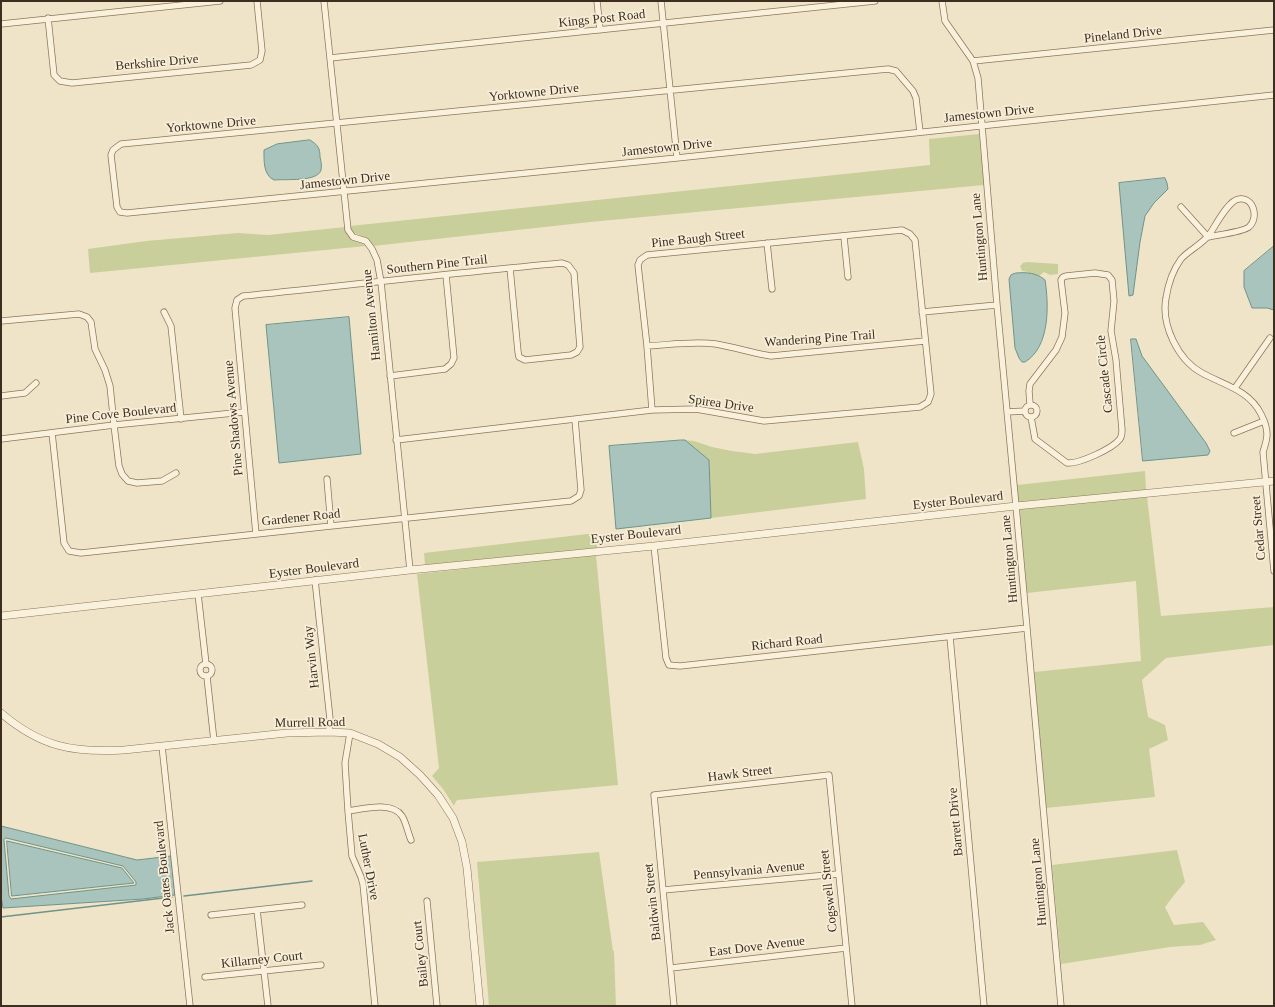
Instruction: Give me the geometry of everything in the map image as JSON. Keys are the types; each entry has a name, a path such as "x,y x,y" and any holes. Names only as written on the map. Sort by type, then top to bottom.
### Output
{"street":[{"path":"1,24 220,1"},
{"name":"Berkshire Drive","path":"48,18 54,75 60,81 72,83 251,65 260,60 262,51 257,1"},
{"name":"Hamilton Avenue","path":"324,1 348,230 353,237 366,241 372,249 377,260 381,282 410,570"},
{"path":"596,1 600,30"},
{"path":"661,1 676,158"},
{"name":"Kings Post Road","path":"330,58 875,1"},
{"name":"Huntington Lane","path":"942,1 945,21 973,61 978,78 997,305 1062,1006"},
{"name":"Pineland Drive","path":"973,61 1274,30"},
{"name":"Yorktowne Drive","path":"111,155 113,150 121,144 888,69 896,71 913,91 916,98 920,132"},
{"name":"Jamestown Drive","path":"111,155 117,207 120,212 127,213 676,158 1274,95"},
{"path":"1208,237 1241,231 1248,228 1252,223 1254,215 1250,202 1245,199 1233,201 1208,237 1181,259 1168,283 1165,304 1167,325 1173,342 1188,361 1201,372 1245,394 1257,407 1264,421 1234,433"},
{"path":"1181,207 1208,237"},
{"name":"Pine Baugh Street","path":"652,410 638,265 640,260 646,255 844,237 902,230 910,234"},
{"name":"Spirea Drive","path":"396,440 652,410 696,408 764,421 920,407 928,402 931,394 915,240 910,234"},
{"path":"844,237 848,277"},
{"path":"768,243 772,289"},
{"name":"Southern Pine Trail","path":"237,300 243,296 562,262 568,265 574,273 580,347 577,352 571,355 525,360 519,357 510,268"},
{"name":"Cascade Circle","path":"1096,273 1108,275 1112,280 1114,301 1111,331 1116,360 1122,436 1105,450 1081,462 1067,463 1035,438 1031,417 1036,415 1037,410 1034,405 1030,404 1030,384 1056,350 1062,337 1064,317 1061,280 1066,276 1096,273"},
{"path":"390,376 445,369 451,364 454,358 446,275"},
{"name":"Pine Shadows Avenue","path":"237,300 235,308 256,534"},
{"path":"922,312 997,305"},
{"path":"164,312 171,326 181,419"},
{"path":"1,322 80,314 87,317 92,322 95,349 105,370 110,386 119,466 122,474 128,481 137,483 162,481 176,473"},
{"path":"1235,388 1270,338"},
{"name":"Wandering Pine Trail","path":"647,346 698,343 771,356 925,341"},
{"path":"1,396 25,393 36,383"},
{"path":"1025,411 1026,406 1030,404"},
{"path":"1007,412 1025,411"},
{"path":"1025,411 1027,415 1031,417"},
{"name":"Pine Cove Boulevard","path":"1,439 114,425 244,412"},
{"name":"Gardener Road","path":"52,432 64,543 69,551 81,553 571,501 579,496 581,490 575,419"},
{"name":"Cedar Street","path":"1264,421 1267,434 1263,452 1274,571"},
{"path":"327,478 331,526"},
{"name":"Eyster Boulevard","path":"1,616 315,580 654,546 1016,506 1274,481"},
{"name":"Richard Road","path":"654,546 666,658 669,665 680,666 1027,628"},
{"name":"Harvin Way","path":"315,580 330,719 329,732"},
{"path":"198,594 206,664"},
{"name":"Barrett Drive","path":"950,636 984,1006"},
{"path":"206,664 201,668 200,672 203,676 207,677"},
{"path":"206,664 211,666 213,670 212,674 207,677"},
{"path":"207,677 214,741"},
{"name":"Murrell Road","path":"1,713 20,728 39,738 56,746 79,750 102,751 287,733 329,732 350,733 378,744 400,758 420,775 438,795 453,818 462,842 467,868 480,1006"},
{"name":"Luther Drive","path":"350,733 345,763 352,856 362,877 375,1006"},
{"name":"Jack Oates Boulevard","path":"162,746 190,1006"},
{"name":"Hawk Street","path":"654,795 829,775"},
{"name":"Cogswell Street","path":"829,775 852,1006"},
{"name":"Baldwin Street","path":"654,795 674,1006"},
{"path":"348,811 384,807 395,810 402,816 411,840"},
{"name":"Pennsylvania Avenue","path":"663,890 838,874"},
{"name":"Bailey Court","path":"427,901 437,1006"},
{"path":"211,915 302,905"},
{"path":"257,910 268,1006"},
{"name":"East Dove Avenue","path":"671,968 846,948"},
{"name":"Killarney Court","path":"205,977 321,965"}],"green space":[{"path":"979,134 984,185 590,222 373,246 370,241 355,233 350,226 930,165 929,139"},
{"path":"345,227 346,232 350,237 366,246 90,273 88,249 146,241 238,233 268,235"},
{"path":"1027,262 1058,264 1058,274 1050,275 1044,272 1039,276 1031,275 1028,272 1022,271 1020,266"},
{"path":"685,440 732,451 755,454 858,442 864,469 866,499 711,518 709,460"},
{"path":"1145,471 1146,490 1019,503 1017,485"},
{"path":"1147,497 1161,616 1274,607 1274,645 1166,658 1142,680 1148,717 1165,725 1168,740 1149,749 1155,797 1046,808 1034,672 1141,661 1136,581 1027,593 1020,509"},
{"path":"596,533 597,548 425,565 424,553"},
{"path":"596,555 618,785 458,800 454,806 432,776 439,768 417,574"},
{"path":"1177,850 1185,882 1165,907 1174,925 1203,922 1216,940 1200,945 1170,947 1061,964 1052,865"},
{"path":"599,852 614,951 616,1006 489,1006 477,862"}],"water":[{"path":"310,140 317,145 320,151 321,170 319,174 300,179 274,180 270,178 265,167 264,150 277,144"},
{"path":"1165,178 1168,189 1154,203 1145,216 1133,295 1129,296 1119,183"},
{"path":"1274,246 1274,310 1267,308 1252,308 1244,287 1244,271"},
{"path":"1016,273 1032,274 1045,280 1047,301 1046,325 1039,346 1033,355 1025,362 1022,362 1019,358 1015,348 1009,279 1011,275"},
{"path":"349,317 361,454 279,463 266,325"},
{"path":"1131,339 1136,339 1142,356 1206,443 1210,451 1208,455 1143,461"},
{"path":"685,440 709,460 711,518 616,529 609,446"},
{"path":"1,826 137,860 171,856 175,895 143,899 3,908 1,896","holes":["6,838 123,866 136,882 136,885 11,899 9,896 4,840"]},
{"path":"7,841 122,868 134,883 12,896"}],"waterway":[{"path":"184,896 312,881"},
{"path":"1,917 172,897"}]}
